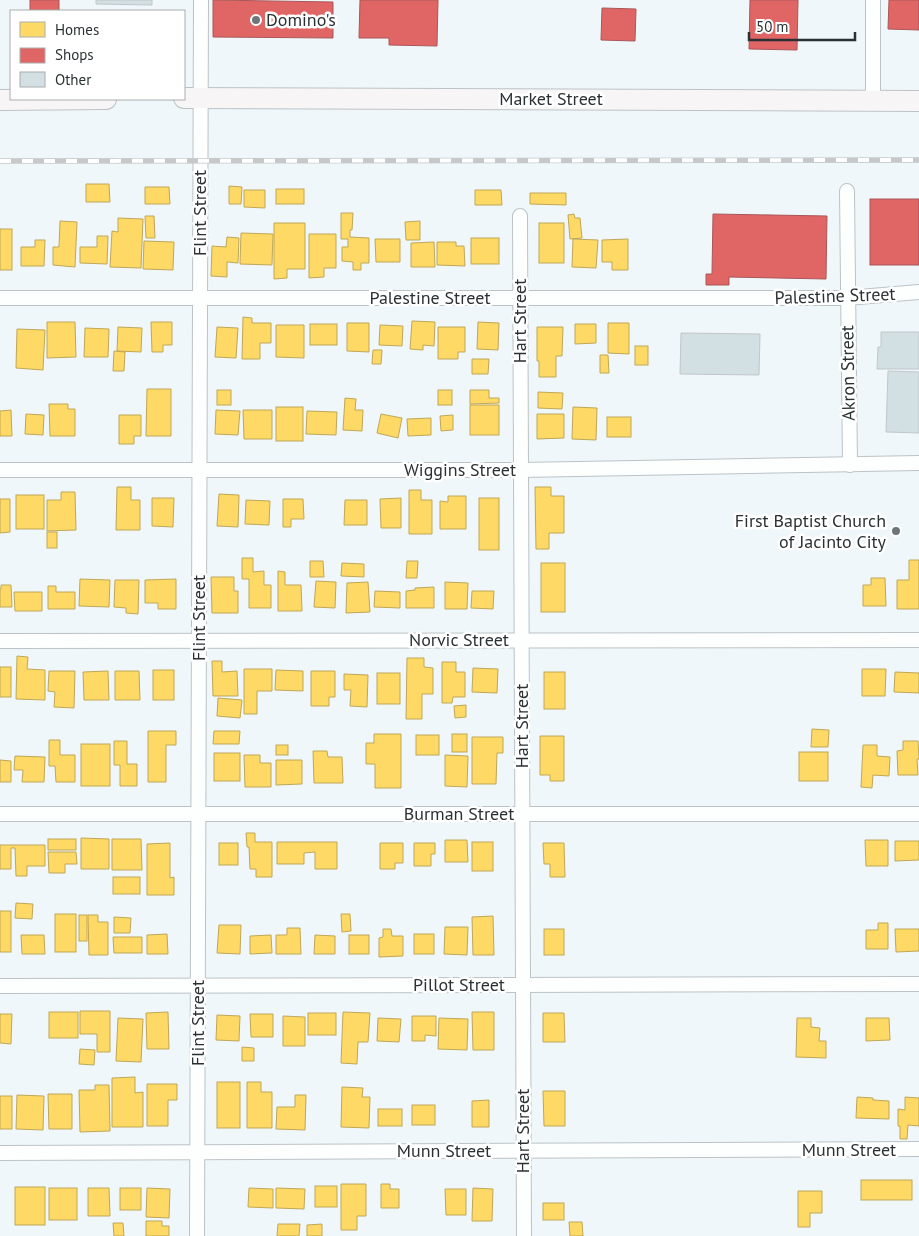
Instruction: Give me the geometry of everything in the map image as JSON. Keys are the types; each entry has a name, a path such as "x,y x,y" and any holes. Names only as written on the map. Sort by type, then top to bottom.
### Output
{"main road":[{"name":"Market Street","path":"192,98 919,101"}],"street":[{"name":"Flint Street","path":"197,1236 200,298 192,98 201,0"},
{"path":"873,0 873,100"},
{"name":"Akron Street","path":"847,191 850,465"},
{"name":"Hart Street","path":"520,216 524,1236"},
{"name":"Palestine Street","path":"0,298 847,298 919,292"},
{"name":"Wiggins Street","path":"0,470 520,470 919,463"},
{"name":"Norvic Street","path":"0,641 919,640"},
{"name":"Burman Street","path":"0,814 919,814"},
{"name":"Pillot Street","path":"0,986 919,984"},
{"name":"Munn Street","path":"0,1153 919,1149"}],"building: Homes":[{"path":"86,184 109,184 110,202 86,202"},
{"path":"229,186 242,187 241,204 229,204"},
{"path":"145,187 169,187 170,204 145,204"},
{"path":"276,189 304,189 304,204 276,204"},
{"path":"244,190 265,190 265,208 244,207"},
{"path":"475,190 501,190 502,205 475,205"},
{"path":"530,193 566,193 566,205 530,204"},
{"path":"341,213 353,213 350,237 369,238 369,263 361,263 361,270 353,270 353,262 342,261 342,247 348,247 348,239 341,239"},
{"path":"574,214 575,218 580,218 582,238 570,239 568,215"},
{"path":"145,216 154,216 155,238 146,238"},
{"path":"118,218 143,219 141,268 110,267 112,231 118,232"},
{"path":"60,221 77,222 75,267 53,265 53,247 59,247"},
{"path":"420,221 420,240 406,240 405,222"},
{"path":"274,223 305,223 305,269 287,269 287,278 274,279"},
{"path":"539,223 564,223 564,263 539,263"},
{"path":"0,229 12,229 12,270 0,270"},
{"path":"241,233 273,234 272,265 240,264"},
{"path":"309,234 336,234 336,268 324,268 324,277 309,278"},
{"path":"97,236 108,236 107,264 80,263 80,247 97,247"},
{"path":"227,237 239,238 238,263 227,262 227,277 211,276 212,246 226,247"},
{"path":"471,238 499,238 499,264 471,264"},
{"path":"375,239 400,239 400,262 376,262"},
{"path":"573,239 598,240 596,268 572,267"},
{"path":"628,239 628,270 612,270 612,262 602,262 602,240"},
{"path":"35,240 45,240 44,266 21,266 21,247 35,247"},
{"path":"144,241 174,242 173,270 143,269"},
{"path":"434,242 435,267 411,267 411,243"},
{"path":"437,242 456,242 456,246 464,246 465,266 437,265"},
{"path":"243,317 252,318 252,323 271,323 271,343 260,343 260,359 242,359"},
{"path":"412,321 435,322 434,346 423,345 423,350 410,349"},
{"path":"47,322 75,322 76,357 47,358"},
{"path":"151,322 172,322 172,345 163,345 163,352 152,352"},
{"path":"478,322 499,323 498,350 477,349"},
{"path":"347,323 369,323 369,352 347,351"},
{"path":"608,323 629,323 629,354 608,353"},
{"path":"310,324 337,324 337,345 310,345"},
{"path":"575,324 596,324 596,343 575,344"},
{"path":"276,325 304,325 304,358 276,357"},
{"path":"380,325 403,326 402,346 379,345"},
{"path":"118,327 142,328 141,352 117,351"},
{"path":"217,327 238,328 236,358 215,357"},
{"path":"438,327 465,327 465,352 458,352 458,359 438,359"},
{"path":"537,327 563,327 562,356 556,356 556,377 539,377"},
{"path":"85,328 109,329 108,357 84,357"},
{"path":"17,329 45,330 43,370 16,368"},
{"path":"635,346 648,346 648,365 635,365"},
{"path":"373,350 382,350 381,364 372,364"},
{"path":"114,351 125,352 124,371 113,371"},
{"path":"600,355 608,355 609,373 600,373"},
{"path":"472,359 489,359 488,374 472,374"},
{"path":"147,389 171,389 171,436 146,436"},
{"path":"217,390 231,390 231,405 217,405"},
{"path":"438,390 452,390 452,405 438,405"},
{"path":"470,390 489,390 489,398 499,398 499,403 470,404"},
{"path":"538,392 563,393 562,409 538,408"},
{"path":"345,398 356,399 355,410 363,410 362,431 343,430"},
{"path":"49,404 68,404 68,409 75,409 75,436 50,436"},
{"path":"470,405 499,405 499,435 470,435"},
{"path":"276,407 303,407 303,441 276,441"},
{"path":"573,407 597,408 596,440 572,439"},
{"path":"11,410 12,436 0,436 0,411"},
{"path":"216,410 240,411 238,435 215,434"},
{"path":"243,410 272,410 272,439 244,439"},
{"path":"307,411 337,412 336,435 306,434"},
{"path":"26,414 44,415 43,435 25,434"},
{"path":"381,414 402,418 398,438 377,433"},
{"path":"537,414 564,414 564,438 537,439"},
{"path":"119,415 141,415 141,436 134,436 134,444 119,444"},
{"path":"453,415 453,430 441,431 440,416"},
{"path":"607,417 631,417 631,437 607,437"},
{"path":"431,418 431,435 408,436 407,419"},
{"path":"117,487 131,487 131,500 140,500 140,530 116,530"},
{"path":"535,487 551,487 551,496 564,496 564,533 549,533 549,549 536,549"},
{"path":"409,490 421,490 421,500 432,500 432,534 409,534"},
{"path":"61,492 75,492 76,530 47,531 47,500 61,500"},
{"path":"219,494 239,495 238,527 217,526"},
{"path":"16,495 44,495 44,529 16,529"},
{"path":"448,496 466,496 466,529 440,529 440,501 448,502"},
{"path":"152,498 174,498 173,527 152,526"},
{"path":"401,498 401,528 381,528 380,499"},
{"path":"479,498 499,498 499,550 479,550"},
{"path":"0,499 10,499 10,532 0,533"},
{"path":"283,499 303,499 304,519 291,519 291,527 283,527"},
{"path":"246,500 270,501 269,525 245,524"},
{"path":"345,500 367,500 367,525 344,525"},
{"path":"47,532 57,532 57,548 47,548"},
{"path":"242,558 253,558 253,572 264,571 264,585 271,585 271,608 249,608 249,579 242,579"},
{"path":"909,560 919,560 919,609 897,609 897,580 909,580"},
{"path":"310,561 323,561 324,577 310,577"},
{"path":"407,561 418,561 417,578 406,578"},
{"path":"342,563 364,564 364,577 341,576"},
{"path":"541,563 565,563 565,612 541,612"},
{"path":"278,571 285,572 285,585 301,585 302,611 278,611"},
{"path":"211,577 234,577 234,591 238,591 238,613 212,613"},
{"path":"871,578 885,578 886,606 863,606 863,585 871,585"},
{"path":"80,579 110,580 109,607 79,606"},
{"path":"176,579 176,609 158,609 158,603 145,603 145,580"},
{"path":"115,580 139,580 138,614 126,613 126,608 114,607"},
{"path":"316,581 336,582 335,608 314,607"},
{"path":"368,582 370,612 346,613 347,583"},
{"path":"445,582 468,583 467,609 445,609"},
{"path":"1,585 11,585 12,607 0,607"},
{"path":"48,586 56,586 56,592 75,592 75,609 48,609"},
{"path":"434,587 434,608 406,608 406,591 415,590 415,588"},
{"path":"375,591 400,592 400,608 374,607"},
{"path":"472,591 494,591 493,609 471,608"},
{"path":"14,592 42,592 42,611 15,611"},
{"path":"17,656 28,657 27,669 45,670 45,700 16,699"},
{"path":"407,658 424,658 424,667 433,668 433,694 422,694 422,719 406,719"},
{"path":"212,661 222,661 222,672 237,671 238,696 213,696"},
{"path":"442,662 456,662 456,672 465,672 465,697 453,697 452,703 442,703"},
{"path":"0,667 11,667 11,697 0,697"},
{"path":"473,668 498,669 497,693 472,692"},
{"path":"244,669 272,669 272,691 257,691 257,714 244,714"},
{"path":"862,669 886,669 885,696 862,696"},
{"path":"153,670 174,670 174,700 153,700"},
{"path":"276,670 303,671 303,691 275,690"},
{"path":"49,671 75,671 74,708 54,707 55,692 48,691"},
{"path":"108,671 109,700 84,700 83,672"},
{"path":"115,671 139,671 140,700 115,700"},
{"path":"311,671 335,671 335,697 329,697 329,706 311,706"},
{"path":"544,672 565,672 565,709 544,709"},
{"path":"895,672 919,673 919,693 894,692"},
{"path":"377,673 400,673 400,704 377,704"},
{"path":"344,674 368,675 367,707 350,706 351,690 344,690"},
{"path":"218,698 242,700 240,718 217,716"},
{"path":"466,705 466,717 455,718 454,706"},
{"path":"812,729 829,730 828,747 811,747"},
{"path":"148,731 176,731 176,745 166,745 166,782 148,782"},
{"path":"214,731 240,731 239,744 213,744"},
{"path":"374,734 401,734 401,788 375,788 375,764 366,764 366,743 374,743"},
{"path":"452,734 467,734 467,752 452,752"},
{"path":"416,735 439,735 439,755 416,755"},
{"path":"540,736 564,736 564,781 550,781 550,775 540,775"},
{"path":"472,737 503,737 503,753 497,753 496,784 472,784"},
{"path":"49,740 60,740 60,755 75,755 75,782 56,782 55,766 49,766"},
{"path":"114,741 127,741 127,764 137,764 137,786 120,786 120,765 114,765"},
{"path":"903,741 918,741 918,775 898,775 897,751 903,750"},
{"path":"81,744 110,744 110,786 81,786"},
{"path":"276,745 288,745 288,755 276,755"},
{"path":"863,745 877,745 877,756 890,757 889,776 873,775 872,788 861,787"},
{"path":"313,751 327,751 328,757 342,757 343,783 314,783"},
{"path":"799,752 828,752 828,781 799,781"},
{"path":"214,753 240,753 240,781 214,781"},
{"path":"244,755 260,755 260,763 271,763 271,787 245,787"},
{"path":"445,755 468,756 467,787 445,786"},
{"path":"15,756 45,757 44,782 22,782 23,770 14,770"},
{"path":"0,760 11,761 11,782 0,782"},
{"path":"276,760 302,760 302,784 276,785"},
{"path":"246,833 255,833 255,842 272,842 272,877 256,877 256,869 250,869"},
{"path":"81,838 109,839 109,869 81,869"},
{"path":"48,839 76,839 76,850 48,850"},
{"path":"112,839 141,839 142,870 112,870"},
{"path":"445,840 467,840 468,862 445,862"},
{"path":"865,840 888,840 888,866 866,866"},
{"path":"895,841 919,841 919,860 895,861"},
{"path":"277,842 337,842 337,869 315,869 315,852 304,853 304,864 277,864"},
{"path":"472,842 493,842 493,871 472,871"},
{"path":"170,843 170,878 174,877 174,895 147,895 147,844"},
{"path":"219,843 238,843 238,865 219,865"},
{"path":"380,843 403,843 403,863 395,863 395,869 380,869"},
{"path":"414,843 435,843 435,854 431,854 431,866 414,866"},
{"path":"543,843 564,843 565,877 550,877 550,864 544,864"},
{"path":"0,845 45,845 45,866 27,866 27,876 16,876 15,848 11,848 11,869 0,869"},
{"path":"48,852 76,852 77,864 65,864 65,873 49,873"},
{"path":"113,877 140,877 140,894 113,894"},
{"path":"16,903 33,904 32,919 15,918"},
{"path":"0,911 11,911 11,952 0,952"},
{"path":"55,914 76,914 76,952 55,952"},
{"path":"341,914 350,914 351,931 342,932"},
{"path":"79,915 87,915 87,941 79,941"},
{"path":"88,915 98,915 98,922 108,922 108,955 89,955"},
{"path":"493,916 494,955 473,955 472,917"},
{"path":"114,917 131,918 130,933 114,933"},
{"path":"878,923 888,923 888,949 866,949 866,930 878,930"},
{"path":"219,925 241,925 240,954 217,953"},
{"path":"445,927 468,927 467,955 444,954"},
{"path":"287,928 300,928 301,954 276,954 276,935 287,935"},
{"path":"383,929 391,929 392,936 403,936 403,956 379,957 379,938 383,937"},
{"path":"544,929 564,929 564,955 544,955"},
{"path":"895,929 919,929 919,951 896,952"},
{"path":"167,934 168,954 147,954 147,935"},
{"path":"414,934 434,934 434,954 414,954"},
{"path":"21,935 44,935 45,954 22,954"},
{"path":"271,935 272,953 250,954 250,936"},
{"path":"315,935 335,936 335,954 314,954"},
{"path":"349,935 369,935 369,954 349,954"},
{"path":"113,937 142,937 142,953 114,953"},
{"path":"80,1011 110,1011 110,1052 97,1052 97,1034 80,1034"},
{"path":"49,1012 78,1012 78,1038 49,1038"},
{"path":"168,1012 169,1049 147,1049 146,1013"},
{"path":"343,1012 370,1013 368,1042 358,1042 357,1064 341,1063"},
{"path":"472,1012 494,1012 494,1050 473,1050"},
{"path":"308,1013 336,1013 336,1035 308,1035"},
{"path":"543,1013 564,1013 565,1042 543,1042"},
{"path":"0,1014 12,1014 11,1044 0,1043"},
{"path":"250,1014 273,1014 273,1037 251,1037"},
{"path":"217,1015 240,1016 239,1041 216,1040"},
{"path":"283,1016 305,1017 305,1046 283,1046"},
{"path":"412,1016 436,1016 436,1036 425,1035 425,1041 412,1041"},
{"path":"118,1018 143,1019 141,1062 116,1061"},
{"path":"378,1018 401,1019 399,1042 377,1041"},
{"path":"439,1018 468,1019 467,1050 438,1049"},
{"path":"797,1018 811,1018 811,1027 820,1028 819,1041 826,1041 826,1058 796,1057"},
{"path":"866,1018 889,1018 890,1040 866,1041"},
{"path":"242,1047 254,1048 254,1061 242,1061"},
{"path":"80,1049 95,1050 94,1065 79,1064"},
{"path":"135,1077 135,1093 143,1092 143,1127 112,1127 112,1078"},
{"path":"217,1082 240,1082 240,1128 217,1128"},
{"path":"247,1082 261,1082 261,1092 272,1092 272,1128 247,1128"},
{"path":"147,1084 177,1084 177,1100 168,1100 168,1126 147,1126"},
{"path":"95,1085 109,1085 110,1131 80,1132 79,1090 95,1090"},
{"path":"342,1087 363,1088 362,1097 370,1097 369,1128 341,1127"},
{"path":"543,1091 565,1091 565,1126 544,1126"},
{"path":"48,1094 72,1094 72,1129 49,1129"},
{"path":"17,1095 44,1096 43,1130 16,1129"},
{"path":"295,1095 306,1095 305,1130 276,1129 277,1107 295,1107"},
{"path":"0,1096 12,1096 12,1129 0,1129"},
{"path":"857,1097 889,1101 889,1119 856,1118"},
{"path":"905,1097 919,1098 919,1126 908,1125 907,1139 900,1139 898,1109 905,1110"},
{"path":"489,1100 489,1127 472,1127 472,1101"},
{"path":"412,1105 435,1105 435,1125 412,1125"},
{"path":"378,1109 402,1109 402,1126 378,1126"},
{"path":"861,1180 912,1180 912,1200 861,1200"},
{"path":"341,1184 366,1184 366,1216 357,1216 357,1230 341,1230"},
{"path":"381,1184 390,1184 390,1189 399,1189 399,1208 381,1208"},
{"path":"315,1186 337,1186 337,1207 315,1207"},
{"path":"15,1187 45,1187 45,1225 15,1225"},
{"path":"49,1188 77,1188 77,1220 49,1220"},
{"path":"88,1188 109,1188 110,1216 88,1216"},
{"path":"120,1188 141,1188 141,1210 120,1210"},
{"path":"147,1188 170,1189 169,1218 146,1217"},
{"path":"249,1188 273,1189 273,1208 248,1207"},
{"path":"276,1188 305,1189 304,1209 276,1208"},
{"path":"473,1188 493,1189 492,1221 472,1221"},
{"path":"445,1189 466,1189 466,1215 446,1215"},
{"path":"798,1191 822,1191 822,1213 810,1213 810,1227 798,1227"},
{"path":"543,1203 564,1203 564,1220 543,1220"},
{"path":"146,1221 162,1221 162,1226 169,1226 169,1236 146,1236"},
{"path":"569,1222 582,1222 583,1236 570,1236"},
{"path":"113,1223 123,1223 124,1236 114,1236"},
{"path":"278,1224 300,1224 299,1236 277,1236"},
{"path":"322,1224 322,1236 307,1236 307,1225"}],"building: Shops":[{"path":"30,0 59,0 59,10 30,10"},
{"path":"213,0 333,2 333,38 213,37"},
{"path":"360,0 438,0 437,46 389,45 389,38 359,38"},
{"path":"750,0 798,0 797,50 749,49"},
{"path":"889,0 919,0 919,30 888,29"},
{"path":"602,8 636,9 635,41 601,40"},
{"path":"870,199 919,199 919,265 870,265"},
{"path":"713,214 827,216 826,279 729,277 729,285 706,285 706,274 712,274"}],"building: Other":[{"path":"96,0 152,0 152,5 96,4"},
{"path":"881,332 919,332 919,369 877,369 878,347 881,347"},
{"path":"681,333 760,334 759,375 680,374"},
{"path":"888,371 919,372 919,433 886,432"}],"railway":[{"path":"0,161 919,160"}],"place":[{"name":"Domino's","path":"256,20"},
{"name":"First Baptist Church of Jacinto City","path":"896,531"}]}
